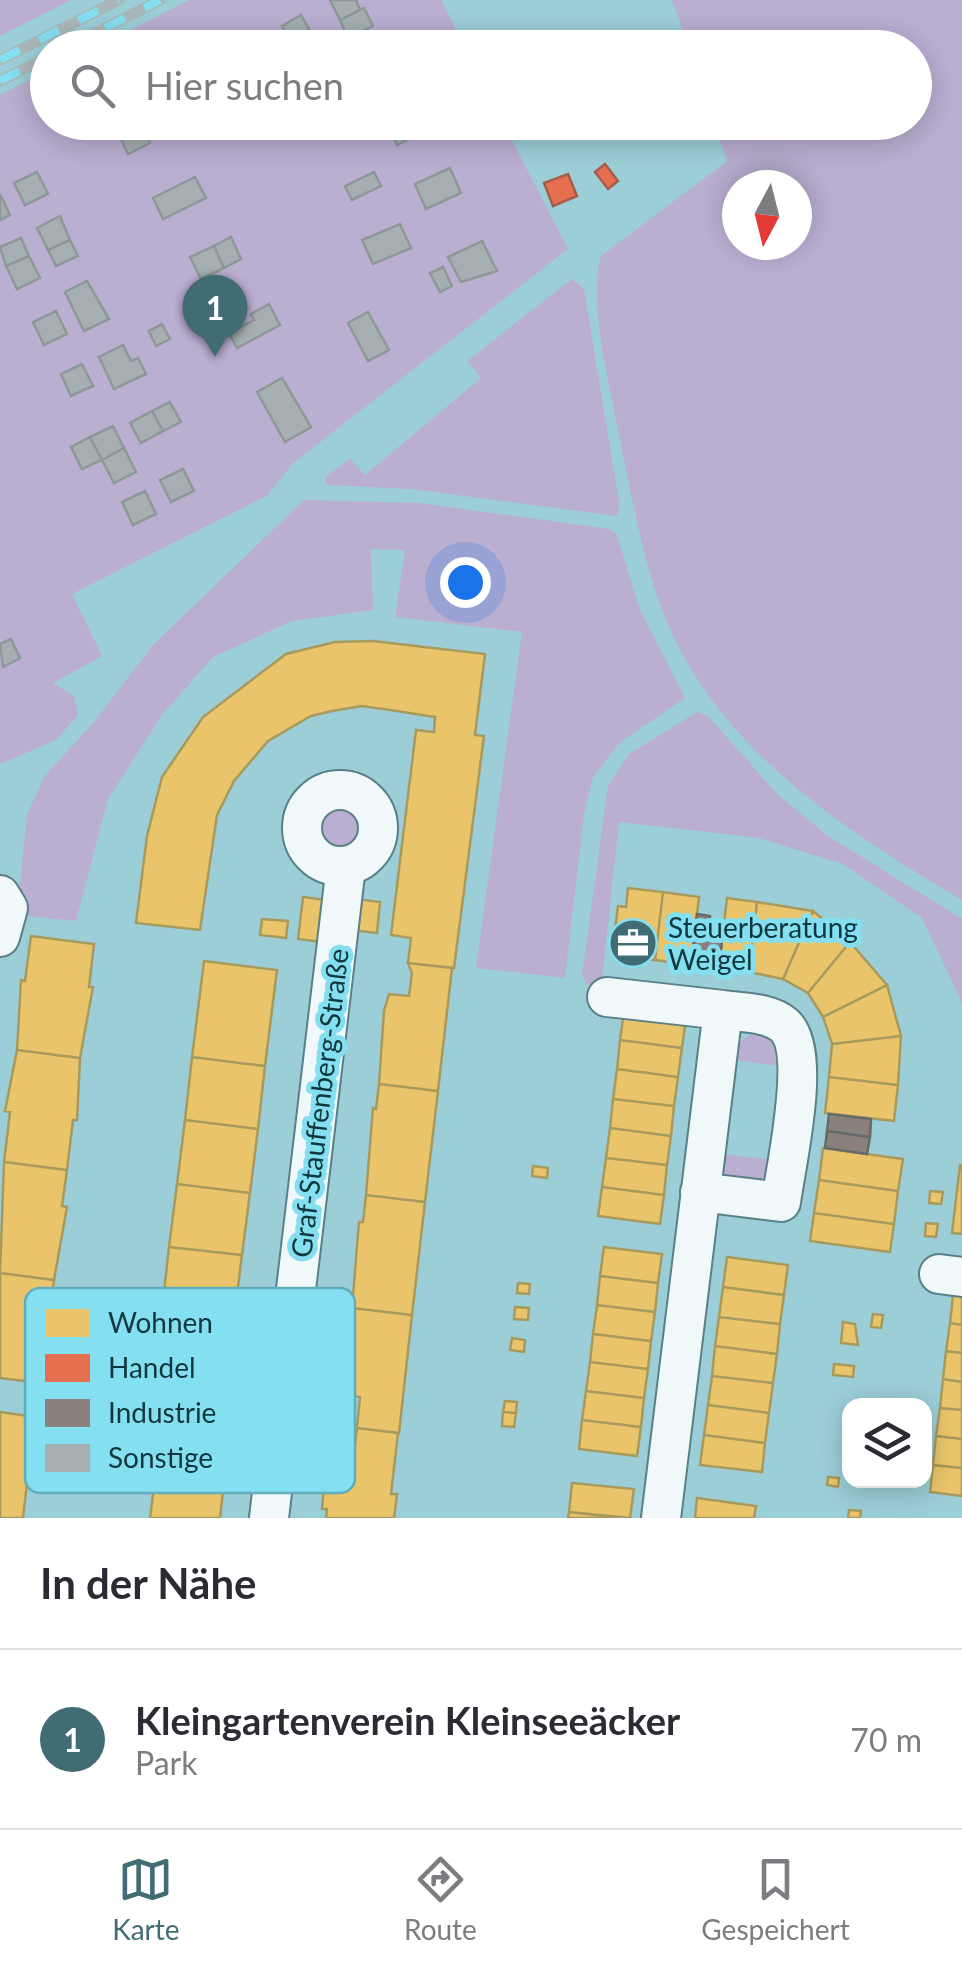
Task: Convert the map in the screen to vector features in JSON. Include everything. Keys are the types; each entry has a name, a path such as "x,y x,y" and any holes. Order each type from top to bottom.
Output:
{"street":[{"name":"Graf-Stauffenberg-Straße","path":"296,1288 346,866"},
{"path":"0,895 8,908 0,937"},
{"path":"608,998 768,1016 782,1024 798,1048 781,1202 700,1192"},
{"path":"661,1518 724,1010"},
{"name":"Graf-Stauffenberg-Straße","path":"269,1518 272,1493"}],"shaded area":[{"path":"0,0 71,0 0,36"},
{"path":"189,0 441,0 456,30 131,30"},
{"path":"672,0 962,0 962,900 873,845 789,781 716,706 687,663 656,593 632,500 598,319 601,256 727,161 720,140 932,140 932,30 683,30"},
{"path":"30,80 30,140 512,140 568,249 292,464 268,495 72,594 102,656 53,683 75,697 78,715 56,740 0,764 0,95"},
{"path":"572,279 584,289 620,508 616,516 411,489 326,485 326,476 350,459 365,475 481,378 467,361"},
{"path":"304,500 419,503 610,529 617,535 640,610 685,698 619,743 593,777 584,814 565,978 476,968 522,632 395,617 405,550 371,549 373,610 292,621 213,657 162,715 108,799 76,921 17,915 27,815 44,777 93,723 154,644"},
{"path":"697,712 708,716 777,794 828,836 962,919 962,1003 922,918 843,864 759,838 619,822 601,988 586,984 582,975 608,786 629,754"},
{"path":"339,810 352,816 358,829 352,842 339,848 326,842 320,829 326,816"},
{"path":"753,1032 774,1038 780,1066 733,1060 736,1045"},
{"path":"721,1154 774,1160 760,1183 727,1178 720,1167"}],"building: Wohnen":[{"path":"373,641 485,654 475,735 484,736 454,968 408,963 411,938 391,935 416,730 434,732 435,717 362,706 311,716 268,741 234,781 217,815 200,930 136,923 147,836 162,777 203,717 286,654 335,642"},
{"path":"628,888 663,892 655,960 619,956 621,939 614,938 618,906 626,907"},
{"path":"663,892 699,897 691,965 655,960"},
{"path":"303,897 327,900 322,942 298,939"},
{"path":"727,898 757,902 749,972 719,968"},
{"path":"356,899 380,902 377,933 352,930"},
{"path":"757,902 813,911 783,979 749,972"},
{"path":"813,911 850,942 808,993 783,979"},
{"path":"262,919 288,921 286,938 260,935"},
{"path":"31,936 94,944 89,987 93,987 80,1058 17,1050 21,980 25,981"},
{"path":"850,942 887,985 823,1017 808,993"},
{"path":"204,961 277,970 265,1066 192,1057"},
{"path":"408,963 452,968 438,1091 379,1084 384,1011 389,994 409,996 412,973"},
{"path":"887,985 901,1036 832,1044 823,1017"},
{"path":"624,1011 686,1018 682,1048 620,1040"},
{"path":"901,1036 898,1085 829,1077 832,1044"},
{"path":"620,1040 682,1048 678,1077 617,1069"},
{"path":"17,1050 80,1058 77,1120 73,1120 67,1170 4,1162 10,1112 5,1111"},
{"path":"192,1057 265,1066 258,1129 185,1120"},
{"path":"617,1069 678,1077 674,1106 613,1099"},
{"path":"829,1077 898,1085 894,1121 825,1113"},
{"path":"379,1084 438,1091 425,1202 366,1195 373,1108 376,1109"},
{"path":"613,1099 674,1106 671,1136 610,1128"},
{"path":"185,1120 258,1129 250,1193 177,1184"},
{"path":"610,1128 671,1136 667,1165 606,1158"},
{"path":"823,1148 903,1159 898,1191 819,1180"},
{"path":"606,1158 667,1165 664,1195 602,1187"},
{"path":"4,1162 67,1170 62,1206 67,1207 54,1280 0,1273"},
{"path":"962,1165 962,1234 952,1233"},
{"path":"533,1166 548,1168 547,1178 532,1176"},
{"path":"819,1180 898,1191 894,1224 814,1213"},
{"path":"177,1184 250,1193 242,1255 169,1247"},
{"path":"602,1187 664,1195 660,1224 598,1216"},
{"path":"930,1191 943,1192 941,1204 929,1203"},
{"path":"366,1195 425,1202 412,1315 355,1308 359,1222 363,1222"},
{"path":"814,1213 894,1224 890,1252 810,1241"},
{"path":"926,1223 938,1224 936,1237 925,1236"},
{"path":"169,1247 242,1255 238,1288 164,1288"},
{"path":"604,1247 662,1254 658,1283 600,1276"},
{"path":"727,1257 788,1265 784,1295 723,1287"},
{"path":"0,1273 54,1280 53,1288 25,1288 25,1381 0,1378"},
{"path":"600,1276 658,1283 655,1312 597,1305"},
{"path":"518,1283 530,1284 529,1294 517,1293"},
{"path":"723,1287 784,1295 780,1324 719,1317"},
{"path":"953,1295 962,1296 962,1325 950,1323"},
{"path":"597,1305 655,1312 651,1341 593,1334"},
{"path":"515,1307 529,1308 528,1320 514,1319"},
{"path":"355,1308 412,1315 399,1433 357,1428 360,1397 355,1396"},
{"path":"873,1314 883,1315 881,1328 871,1327"},
{"path":"719,1317 780,1324 777,1354 715,1346"},
{"path":"843,1322 855,1324 858,1345 841,1343"},
{"path":"950,1323 962,1325 962,1353 946,1351"},
{"path":"593,1334 651,1341 648,1369 590,1362"},
{"path":"512,1338 525,1340 524,1352 510,1350"},
{"path":"715,1346 777,1354 773,1383 712,1376"},
{"path":"946,1351 962,1353 962,1382 943,1379"},
{"path":"590,1362 648,1369 644,1398 586,1391"},
{"path":"834,1364 854,1366 853,1377 833,1375"},
{"path":"712,1376 773,1383 769,1413 708,1405"},
{"path":"943,1379 962,1382 962,1410 940,1408"},
{"path":"586,1391 644,1398 641,1427 582,1420"},
{"path":"505,1401 517,1402 516,1413 503,1412"},
{"path":"708,1405 769,1413 765,1443 704,1435"},
{"path":"940,1408 962,1410 962,1439 936,1436"},
{"path":"0,1412 25,1415 26,1493 23,1518 0,1518"},
{"path":"503,1412 516,1413 514,1427 502,1426"},
{"path":"582,1420 641,1427 637,1456 579,1449"},
{"path":"357,1428 398,1433 391,1494 397,1494 394,1518 326,1518 327,1509 322,1509 323,1493 355,1493"},
{"path":"704,1435 765,1443 762,1472 700,1465"},
{"path":"936,1436 962,1439 962,1468 933,1465"},
{"path":"933,1465 962,1468 962,1496 930,1492"},
{"path":"828,1477 839,1478 838,1487 827,1485"},
{"path":"572,1483 634,1489 630,1518 569,1512"},
{"path":"153,1493 223,1493 220,1518 150,1518"},
{"path":"697,1498 756,1506 754,1518 695,1518"},
{"path":"849,1510 861,1511 860,1518 848,1518"},
{"path":"569,1512 621,1518 568,1518"}],"building: Handel":[{"path":"605,164 618,181 608,189 595,172"},
{"path":"568,174 577,196 553,206 544,183"}],"building: Industrie":[{"path":"697,914 710,916 709,926 723,929 720,959 692,956"},
{"path":"829,1114 871,1119 870,1137 827,1131"},
{"path":"827,1131 870,1137 867,1154 825,1148"}],"building: Sonstige":[{"path":"330,0 356,0 360,10 340,20"},
{"path":"364,8 373,26 344,30 340,20"},
{"path":"301,15 310,30 284,30 282,26"},
{"path":"121,140 148,140 150,143 128,154"},
{"path":"450,168 461,193 426,209 415,184"},
{"path":"37,172 48,194 25,205 14,183"},
{"path":"374,172 381,186 352,200 345,186"},
{"path":"195,177 206,198 163,219 153,198"},
{"path":"0,194 10,215 0,220"},
{"path":"60,216 70,240 48,250 37,228"},
{"path":"400,224 411,248 373,264 362,240"},
{"path":"231,237 241,259 224,268 214,246"},
{"path":"21,238 29,256 6,266 0,247"},
{"path":"70,240 78,256 56,266 48,250"},
{"path":"482,241 497,271 461,282 448,257"},
{"path":"214,246 224,268 201,279 190,257"},
{"path":"29,256 40,278 17,289 6,266"},
{"path":"443,267 452,286 440,292 430,273"},
{"path":"87,281 109,319 84,331 65,292"},
{"path":"269,304 280,325 237,348 229,333 254,320 251,314"},
{"path":"56,311 67,334 44,345 33,322"},
{"path":"368,312 389,350 368,361 348,323"},
{"path":"162,324 170,339 156,346 149,331"},
{"path":"123,345 131,361 138,358 146,374 114,389 99,357"},
{"path":"82,364 93,386 71,396 61,374"},
{"path":"282,378 311,427 285,442 257,392"},
{"path":"170,402 181,422 163,431 152,411"},
{"path":"152,411 163,431 141,443 130,423"},
{"path":"113,426 124,448 102,460 90,437"},
{"path":"90,437 102,460 82,469 71,447"},
{"path":"124,448 136,472 114,483 102,460"},
{"path":"183,469 194,491 171,502 160,480"},
{"path":"145,491 156,514 133,525 122,502"},
{"path":"11,639 20,658 3,667 0,644"}],"railway":[{"path":"60,30 119,0"},
{"path":"101,30 160,0"},
{"path":"0,60 30,45"},
{"path":"0,81 30,66"}],"place":[{"name":"Kleingartenverein Kleinseeäcker","path":"215,357"},
{"name":"Steuerberatung Weigel","path":"633,943"}]}
